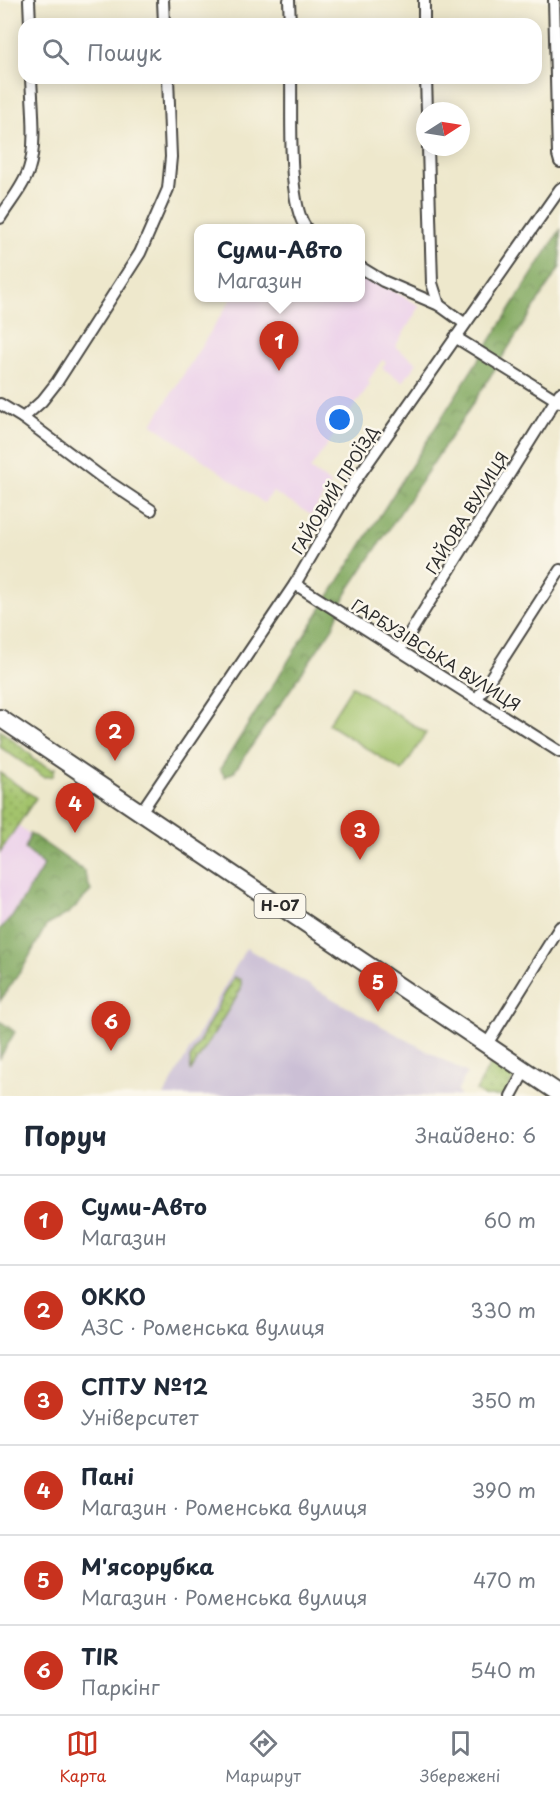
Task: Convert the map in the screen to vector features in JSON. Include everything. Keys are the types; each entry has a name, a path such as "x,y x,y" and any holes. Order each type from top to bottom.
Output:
{"main road":[{"name":"Н-07","path":"0,718 560,1094"}],"street":[{"path":"29,0 30,18"},
{"path":"163,0 164,18"},
{"path":"289,0 290,18"},
{"path":"423,0 424,18"},
{"path":"554,0 560,162"},
{"path":"0,218 29,171 32,158 32,84"},
{"path":"23,418 42,401 57,382 140,253 157,217 168,189 171,156 168,84"},
{"path":"291,84 294,198 303,224"},
{"path":"426,84 427,102"},
{"path":"428,156 432,283 439,305"},
{"name":"ГАЙОВИЙ ПРОЇЗД","path":"141,812 295,584 355,481 560,189"},
{"path":"365,270 383,281 439,305 464,323"},
{"path":"455,337 559,398"},
{"name":"ГАЙОВА ВУЛИЦЯ","path":"400,650 559,398"},
{"path":"0,404 151,510"},
{"path":"477,699 560,570"},
{"name":"ГАРБУЗІВСЬКА ВУЛИЦЯ","path":"295,584 477,699 558,747"},
{"path":"487,1044 560,927"},
{"path":"511,1096 525,1070"}],"shaded area":[{"path":"365,275 420,306 395,347 417,363 403,382 382,368 386,362 382,360 368,381 370,384 310,469 331,484 311,515 273,492 264,503 152,424 229,302 365,302"},
{"path":"0,773 36,798 18,826 84,871 91,891 69,913 46,926 24,966 0,1001"},
{"path":"246,948 467,1073 457,1092 461,1096 164,1096"}],"green space":[{"path":"560,230 560,267 470,408 347,592 333,627 234,772 225,777 220,769"},
{"path":"352,686 426,733 402,771 328,724"},
{"path":"0,730 31,755 32,759 52,769 55,768 53,776 44,777 0,747"},
{"path":"0,773 36,798 0,852"},
{"path":"30,833 84,871 91,891 69,913 46,926 24,966 0,1001 0,929 12,917 44,865 25,849"},
{"path":"234,977 241,980 241,989 191,1071 190,1059"},
{"path":"0,1021 15,1032 0,1058"},
{"path":"492,1061 515,1076 504,1096 484,1096 476,1091"}],"place":[{"name":"Суми-Авто","path":"279,371"},
{"name":"ОККО","path":"115,761"},
{"name":"Пані","path":"75,833"},
{"name":"СПТУ №12","path":"360,860"},
{"name":"М'ясорубка","path":"378,1012"},
{"name":"TIR","path":"111,1051"}]}
